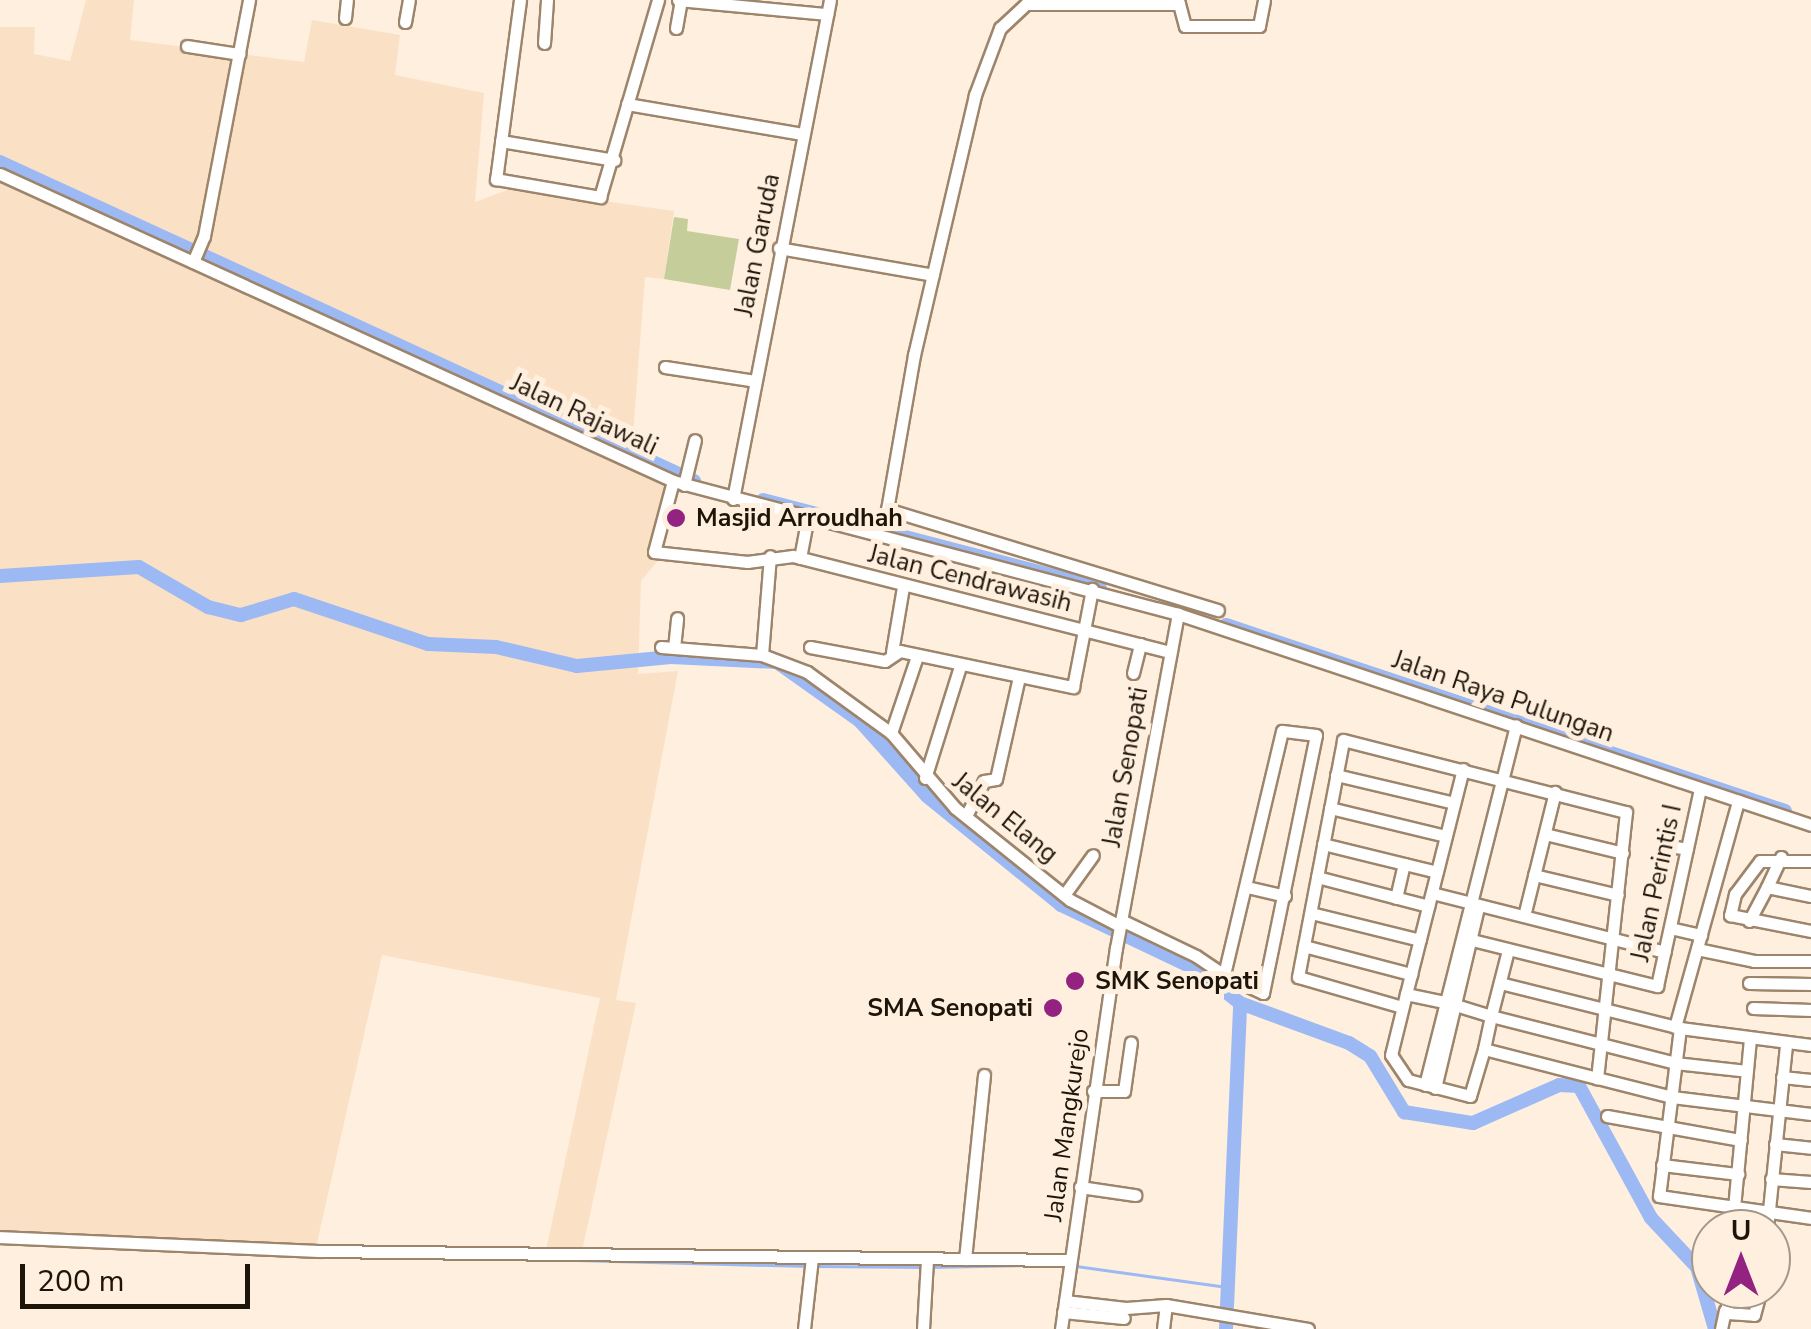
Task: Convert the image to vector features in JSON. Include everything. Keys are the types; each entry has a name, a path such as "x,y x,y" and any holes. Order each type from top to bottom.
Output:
{"street":[{"path":"196,254 249,0"},
{"path":"345,18 348,0"},
{"path":"405,22 410,0"},
{"path":"520,0 500,182 600,197 658,0"},
{"path":"544,43 547,0"},
{"path":"676,28 680,0 754,3 827,14"},
{"name":"Jalan Garuda","path":"735,492 779,248 830,0"},
{"path":"1218,610 888,513 902,406 988,51 1020,3 1178,2 1185,26 1259,26 1264,0"},
{"path":"187,46 239,54"},
{"path":"627,104 802,134"},
{"path":"502,141 614,160"},
{"name":"Jalan Rajawali","path":"0,174 196,254 683,479 1178,614"},
{"path":"779,248 933,275"},
{"path":"665,367 755,381"},
{"path":"683,479 695,440"},
{"name":"Jalan Cendrawasih","path":"683,479 654,552 747,562 770,556 800,558 1170,652"},
{"path":"800,558 808,516"},
{"path":"762,655 770,556"},
{"path":"810,648 884,661 892,652 902,587"},
{"path":"892,652 1074,686 1092,589"},
{"name":"Jalan Senopati","path":"1120,925 1178,614"},
{"name":"Jalan Raya Pulungan","path":"1178,614 1811,825"},
{"name":"Jalan Elang","path":"676,618 668,648 762,655 807,672 891,732 925,778 1064,895 1224,975 1265,991 1285,896"},
{"path":"1132,673 1140,644"},
{"path":"891,732 917,656"},
{"path":"925,778 960,666"},
{"path":"966,816 984,781 996,779 1019,677"},
{"path":"1453,1004 1520,727"},
{"path":"1224,975 1282,731 1316,736 1285,896 1247,887"},
{"path":"1598,1078 1602,1043 1606,1009 1609,975 1614,940 1626,812 1506,778 1345,740 1299,979 1404,1000 1453,1004 1491,1016 1602,1043 1675,1062 1747,1071"},
{"path":"1462,769 1392,1056 1408,1080 1470,1096 1508,950"},
{"path":"1336,775 1454,803"},
{"name":"Jalan Perintis I","path":"1609,975 1658,986 1700,789"},
{"path":"1524,916 1555,792"},
{"path":"1728,1209 1660,1197 1678,1027 1738,801"},
{"path":"1330,808 1446,836"},
{"path":"1544,834 1623,854"},
{"path":"1323,844 1437,872"},
{"path":"1661,864 1670,846 1688,849"},
{"path":"1064,895 1092,855"},
{"path":"1748,921 1781,858"},
{"path":"1811,861 1760,861 1735,894 1731,918 1811,931"},
{"path":"1396,898 1404,864"},
{"path":"1534,876 1618,895"},
{"path":"1317,877 1428,906"},
{"path":"1767,887 1811,896"},
{"path":"1432,892 1665,952"},
{"path":"1430,1086 1472,940 1475,904"},
{"path":"1310,913 1420,940"},
{"name":"Jalan Mangkurejo","path":"1061,1329 1120,925"},
{"path":"1670,928 1700,936"},
{"path":"1472,940 1609,975"},
{"path":"1304,946 1411,974"},
{"path":"1697,949 1754,962 1811,961"},
{"path":"1500,983 1678,1027 1811,1045"},
{"path":"1749,983 1811,984"},
{"path":"1753,1008 1811,1010"},
{"path":"1734,1209 1750,1038"},
{"path":"1093,1091 1124,1091 1130,1042"},
{"path":"1768,1209 1786,1044"},
{"path":"1484,1049 1672,1097 1811,1114"},
{"path":"965,1259 984,1075"},
{"path":"1782,1077 1811,1080"},
{"path":"1607,1116 1666,1131 1741,1140"},
{"path":"1775,1144 1811,1148"},
{"path":"1662,1165 1738,1174"},
{"path":"1771,1179 1811,1182"},
{"path":"1080,1187 1135,1196"},
{"path":"0,1237 319,1251 811,1262 926,1263 965,1259 1069,1266"},
{"path":"804,1329 811,1262"},
{"path":"923,1329 926,1263"},
{"path":"1064,1307 1124,1319 1166,1304 1308,1329"},
{"path":"1163,1329 1166,1304"},
{"path":"1720,1329 1725,1310 1758,1314 1759,1309"}],"shaded area":[{"path":"86,0 134,0 130,40 304,62 312,20 400,35 395,75 484,93 475,202 513,188 674,211 664,279 645,277 631,461 668,479 648,554 660,558 641,581 638,674 678,671 616,1000 636,1003 582,1251 546,1250 600,998 382,955 314,1256 0,1241 0,27 35,27 34,54 70,61"}],"green space":[{"path":"674,217 688,219 687,231 739,239 730,290 664,279"}],"waterway":[{"path":"0,162 694,481"},
{"path":"763,500 1100,588"},
{"path":"0,576 139,567 208,607 241,615 294,599 428,644 496,647 577,666 671,657 777,662 860,721 927,796 1061,905 1198,970 1240,1003 1349,1043 1370,1056 1404,1112 1473,1123 1559,1085 1579,1086 1651,1218 1697,1267 1715,1329"},
{"path":"1226,625 1785,811"},
{"path":"1226,1329 1240,1003"},
{"path":"576,1260 808,1266"},
{"path":"931,1267 1038,1265"},
{"path":"816,1266 923,1267"},
{"path":"1076,1266 1227,1287"}],"place":[{"name":"Masjid Arroudhah","path":"676,518"},
{"name":"SMK Senopati","path":"1075,981"},
{"name":"SMA Senopati","path":"1053,1008"}]}
